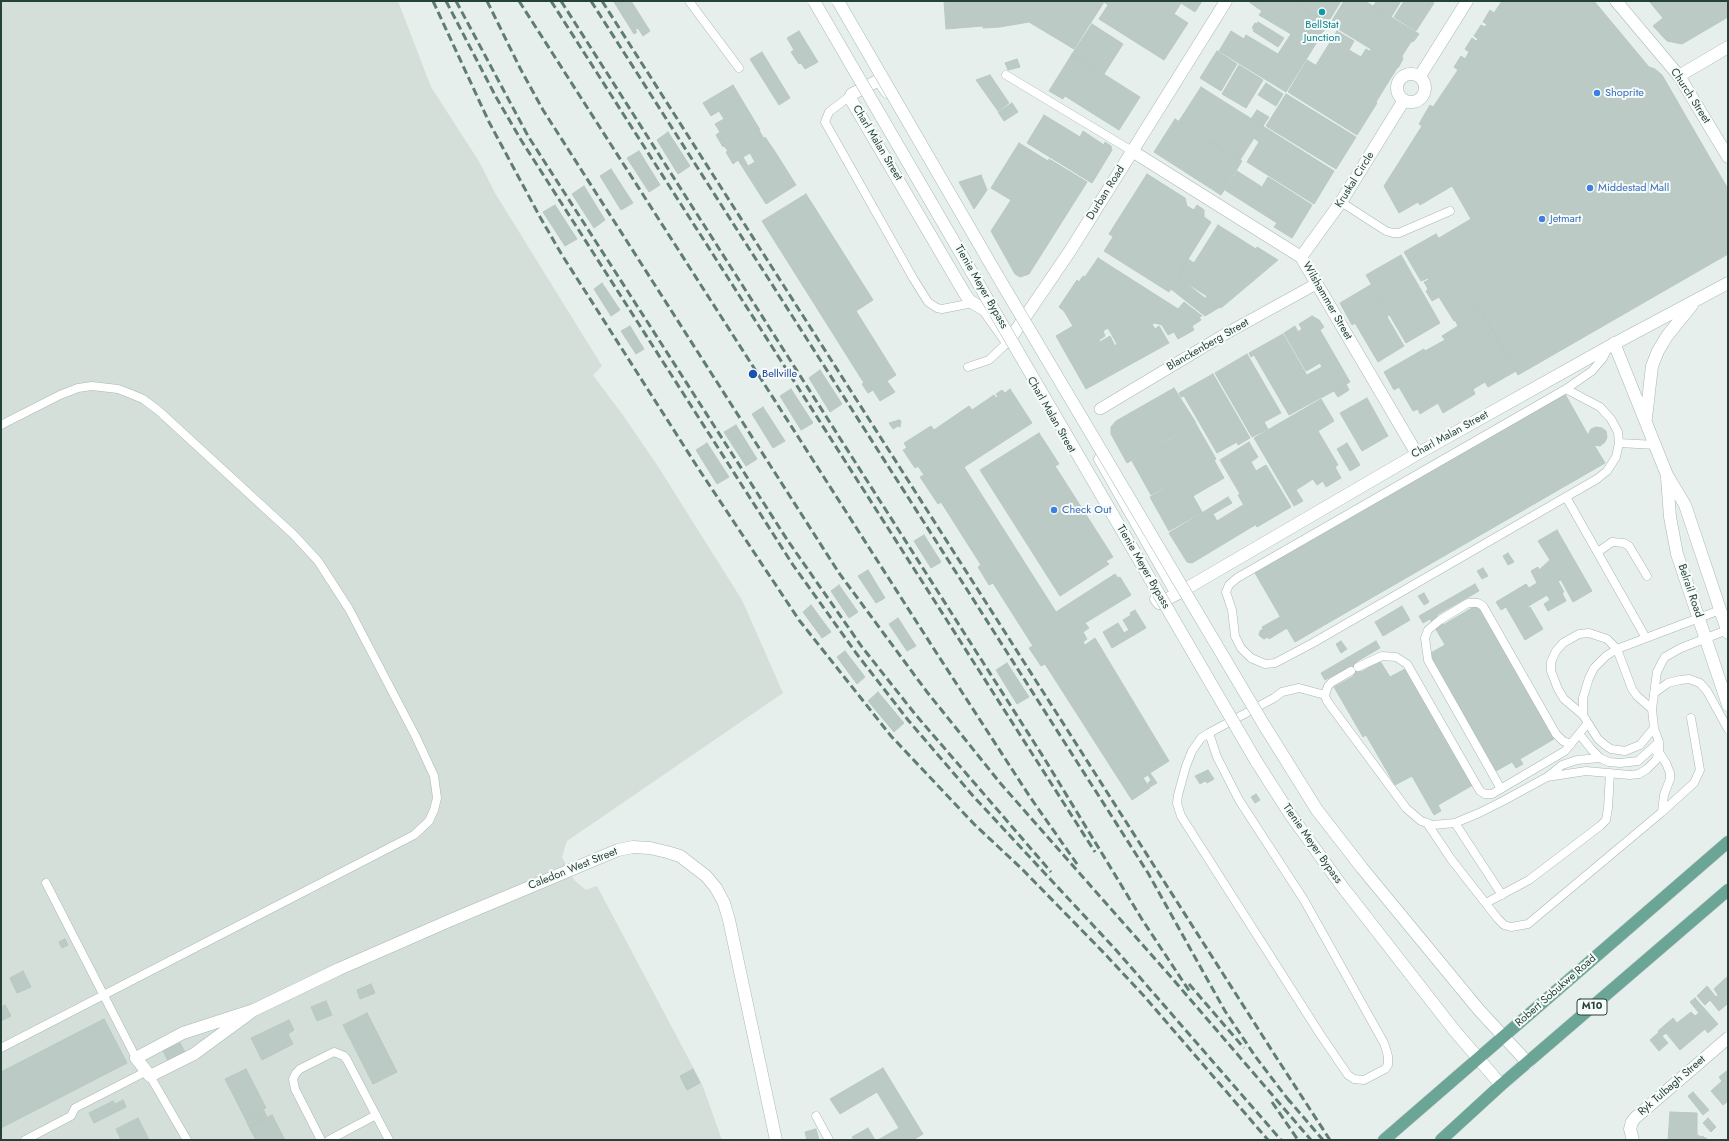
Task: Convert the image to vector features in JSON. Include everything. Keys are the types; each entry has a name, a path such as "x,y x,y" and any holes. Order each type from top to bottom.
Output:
{"main road":[{"name":"Robert Sobukwe Road","path":"1384,1140 1728,842"},
{"name":"M10","path":"1441,1140 1501,1085 1728,890"}],"street":[{"name":"Tienie Meyer Bypass","path":"814,1 1256,761 1290,814 1341,885 1454,1030 1501,1085"},
{"name":"Tienie Meyer Bypass","path":"838,1 1065,391 1255,712 1317,810 1362,868 1479,1010 1528,1063"},
{"name":"Durban Road","path":"1008,342 1070,251 1226,1"},
{"path":"1420,76 1468,1"},
{"name":"Church Street","path":"1616,1 1679,76 1728,157"},
{"path":"1679,76 1728,47"},
{"path":"1412,73 1420,76 1425,83 1426,92 1424,96 1413,102 1404,100 1398,94 1398,82 1407,74 1412,73"},
{"name":"Charl Malan Street","path":"1176,594 1022,322 882,83 878,81 850,96 965,294 973,303 984,310 1008,342 1159,603 1176,594 1416,454 1612,344 1728,283"},
{"name":"Kruskal Circle","path":"1301,256 1341,202 1404,100"},
{"name":"Wilshammer Street","path":"1132,151 1301,256 1416,454"},
{"name":"Blanckenberg Street","path":"1100,409 1227,333 1316,284"},
{"path":"1646,419 1652,366 1658,351 1667,336 1695,301"},
{"name":"Belrail Road","path":"1612,344 1646,419 1667,475 1686,505 1728,632"},
{"name":"Belrail Road","path":"1667,475 1670,517 1677,554 1728,704"},
{"name":"Caledon West Street","path":"254,1010 339,969 572,868 618,850 633,847 650,848 680,856 706,876 716,888 724,904 729,920 776,1140"},
{"path":"254,1010 194,1054 148,1073 136,1058 183,1033 254,1010"},
{"name":"Ryk Tulbagh Street","path":"1632,1140 1630,1126 1635,1118 1728,1038"}],"lane":[{"path":"689,1 739,68"},
{"path":"1006,75 1132,151"},
{"path":"850,96 829,112 825,122 928,302 936,308 942,309 973,303"},
{"path":"1341,202 1386,231 1393,233 1450,212"},
{"name":"Durban Road","path":"968,366 989,360 1008,342"},
{"path":"1566,389 1600,408 1615,424 1618,432 1619,443 1616,456 1607,471 1597,479 1275,663 1265,664 1251,658 1238,642 1235,636 1232,610 1226,592 1229,585 1237,578 1566,389 1592,371 1612,344"},
{"path":"1,425 60,395 78,388 92,386 118,389 143,399 159,411 294,535 318,561 349,609 416,738 434,776 437,789 437,798 429,821 414,835 1,1048"},
{"path":"1619,443 1656,445"},
{"path":"1566,497 1646,638"},
{"path":"1598,552 1612,542 1624,543 1629,546 1648,576"},
{"path":"1501,789 1428,660 1425,638 1428,630 1440,620 1468,604 1478,603 1483,606 1556,734 1563,741 1571,744"},
{"path":"1654,728 1640,745 1625,751 1618,751 1605,745 1587,724 1583,715 1583,698 1589,678 1599,662 1617,649 1720,610"},
{"path":"1546,777 1586,771 1630,775 1639,774 1653,764 1659,742 1654,728 1652,709 1657,672 1665,657 1681,648 1706,638 1728,632"},
{"path":"1583,715 1564,699 1552,679 1550,671 1556,651 1563,643 1579,634 1588,633 1606,639 1617,649 1636,696 1652,709"},
{"path":"1324,695 1328,686 1332,682 1355,669 1382,656 1396,657 1407,664 1480,791 1486,794 1492,794 1558,755 1580,735 1587,724"},
{"path":"1654,693 1668,684 1680,680 1690,679 1700,683 1707,691 1728,729"},
{"path":"1209,733 1217,757 1239,800 1304,900 1384,1042 1388,1056 1388,1065 1385,1069 1364,1080 1354,1079 1348,1075 1320,1034 1181,816 1177,803 1178,795 1186,766 1201,738 1209,733 1282,692 1299,688 1324,695 1406,808 1421,821 1433,825 1455,823 1503,801 1546,777 1562,765 1577,760 1600,758"},
{"path":"1427,823 1451,859 1498,919 1508,926 1515,927 1528,924 1662,812 1694,783 1700,770 1691,718"},
{"path":"1580,735 1600,758 1609,762 1628,763 1638,761 1656,751"},
{"path":"1656,751 1670,773 1670,779 1664,795 1662,812"},
{"path":"1486,903 1529,880 1606,820 1610,773"},
{"path":"1455,823 1502,895"},
{"path":"46,883 136,1058"},
{"path":"321,1140 295,1089 293,1079 300,1069 330,1054 339,1054 347,1060 389,1140"},
{"path":"25,1140 71,1116 75,1108 148,1073 187,1140"},
{"path":"330,1140 376,1115"},
{"path":"816,1116 828,1140"}],"shaded area":[{"path":"1,1 398,1 431,87 480,163 495,193 602,366 593,375 625,418 659,468 742,600 783,693 567,841 562,857 574,880 586,890 597,886 702,1084 722,1140 1,1140"}],"building":[{"path":"631,1 650,31 643,36 638,28 635,30 637,32 634,34 614,2"},
{"path":"944,1 1202,1 1195,12 1181,3 1174,14 1188,23 1164,60 1099,19 1108,5 1104,2 1074,49 1029,22 1000,27 983,28 983,26 946,29"},
{"path":"1249,1 1290,1 1328,24 1286,92 1219,51 1231,31 1244,39 1246,35 1278,54 1291,34 1259,15 1262,11"},
{"name":"BellStat Junction","path":"1291,1 1341,1 1327,24"},
{"path":"1344,1 1365,1 1419,34 1414,41 1411,42 1402,56 1403,59 1398,68 1370,51 1371,49 1330,24"},
{"path":"1377,1 1401,1 1391,17 1373,6"},
{"path":"1404,1 1431,1 1434,3 1416,31 1394,17"},
{"name":"Middestad Mall","path":"1502,1 1594,1 1649,67 1655,69 1662,75 1728,189 1728,254 1518,375 1439,238 1471,219 1452,186 1420,205 1418,202 1399,213 1384,186 1422,126 1419,124 1430,105 1433,107 1458,70 1454,67 1461,56 1465,59 1469,52 1465,49 1472,38 1476,41 1478,39 1474,36 1481,25 1485,27 1487,24 1483,22 1490,10 1494,13"},
{"path":"1649,1 1728,1 1728,17 1682,44 1667,41 1653,26 1663,18"},
{"path":"1258,22 1284,38 1278,47 1253,31 1254,29 1252,28 1255,23 1257,24"},
{"path":"1092,24 1123,44 1104,74 1072,54"},
{"path":"799,31 818,62 805,69 801,63 799,64 791,52 794,50 787,38"},
{"path":"1337,31 1354,41 1349,50 1361,57 1366,49 1397,68 1376,102 1316,65"},
{"path":"1217,51 1237,64 1221,91 1200,78"},
{"path":"762,52 790,98 779,105 750,59"},
{"path":"1072,54 1140,97 1119,130 1065,96 1063,99 1049,91"},
{"path":"1017,59 1020,67 1008,70 1005,63"},
{"path":"1307,60 1377,103 1357,135 1288,92"},
{"path":"1239,65 1263,80 1246,108 1222,94"},
{"path":"990,75 1009,103 998,111 976,80"},
{"path":"1266,83 1283,94 1276,106 1258,95"},
{"path":"733,85 764,139 765,137 796,185 766,204 738,160 733,164 726,152 728,151 724,146 723,147 716,135 720,132 715,124 724,119 719,111 711,116 703,103","holes":["750,153 755,162 748,166 743,157"]},
{"path":"1201,87 1334,171 1314,204 1247,162 1259,142 1254,138 1240,160 1179,121"},
{"path":"1286,94 1356,137 1336,169 1266,126"},
{"path":"1012,103 1018,112 1004,121 998,112"},
{"path":"1257,110 1269,117 1263,126 1251,119"},
{"path":"1044,115 1080,137 1083,131 1104,145 1105,142 1111,146 1112,150 1092,183 1027,143"},
{"path":"1175,119 1242,161 1221,195 1154,152"},
{"path":"668,132 690,166 678,174 657,140"},
{"path":"1019,143 1087,182 1029,274 1020,277 1015,274 991,231 1011,200 991,188"},
{"path":"639,151 660,185 649,192 627,158"},
{"path":"611,169 633,203 621,210 600,176"},
{"path":"1237,171 1262,187 1268,177 1312,205 1292,238 1274,227 1277,223 1225,190"},
{"path":"1147,174 1185,198 1187,206 1194,210 1197,205 1204,210 1204,217 1211,222 1177,277 1109,234"},
{"path":"981,175 987,190 974,209 959,182"},
{"path":"584,186 605,220 594,228 572,194"},
{"path":"806,194 873,300 856,311 896,375 887,381 895,392 880,401 873,390 868,393 862,384 864,383 762,221"},
{"path":"555,205 577,239 565,246 543,212"},
{"path":"1218,225 1256,249 1257,247 1278,260 1221,308 1206,298 1207,296 1177,277 1188,259 1194,263"},
{"path":"1436,234 1478,306 1454,321 1439,297 1432,301 1426,291 1428,289 1424,282 1429,280 1428,278 1421,281 1404,252"},
{"path":"1113,237 1178,278 1169,292 1104,251"},
{"path":"1401,255 1440,323 1406,343 1366,275"},
{"path":"1098,258 1178,309 1184,302 1202,316 1199,317 1201,320 1192,326 1194,330 1178,339 1174,332 1168,335 1162,325 1155,323 1152,324 1155,329 1159,326 1169,343 1086,389 1056,336 1073,326 1064,311 1059,307 1077,280 1079,282 1083,276 1085,277","holes":["1108,328 1117,344 1115,346 1110,336 1100,342 1099,340 1105,336 1103,331"]},
{"path":"1179,278 1205,298 1220,307 1205,316 1171,289"},
{"path":"602,283 620,310 611,316 594,289"},
{"path":"1372,284 1389,315 1387,317 1404,346 1378,362 1355,323 1352,325 1340,303"},
{"path":"1478,306 1516,371 1488,387 1485,382 1473,389 1475,394 1443,413 1438,403 1420,414 1418,409 1413,411 1399,387 1394,390 1384,372 1424,349 1425,351 1445,340 1442,336 1458,326 1455,320"},
{"path":"1312,316 1319,320 1324,327 1320,330 1350,382 1321,398 1307,375 1322,367 1320,363 1306,371 1284,333 1295,326 1298,332 1302,329 1299,324"},
{"path":"630,326 644,349 636,354 621,331"},
{"path":"1283,334 1320,398 1289,415 1254,355 1251,357 1249,353"},
{"path":"1247,354 1281,413 1264,422 1268,429 1252,437 1215,373"},
{"path":"820,370 842,404 830,412 809,378"},
{"path":"1213,374 1250,438 1238,445 1237,442 1217,453 1184,396 1181,397 1179,393"},
{"path":"1346,384 1349,390 1338,397 1334,391"},
{"path":"1174,388 1196,423 1127,463 1111,434 1111,427 1116,421"},
{"path":"791,389 813,423 801,430 780,396"},
{"path":"1010,389 1032,423 964,467 1056,612 1115,574 1118,578 1120,577 1131,595 1085,623 1089,628 1083,632 1087,639 1083,642 1085,645 1095,638 1169,761 1150,773 1157,783 1150,787 1148,783 1151,780 1148,775 1143,778 1150,788 1132,800 1045,664 1041,666 1029,648 1033,646 993,583 989,585 978,567 981,565 941,502 938,504 920,477 924,475 918,466 915,468 903,450 907,448 904,443 931,426 934,430 969,406 972,410 994,395 996,398 998,397 996,394 1002,390 1005,393"},
{"path":"1565,394 1588,435 1591,429 1596,427 1602,428 1606,431 1607,437 1605,442 1600,446 1594,445 1605,463 1295,642 1255,573"},
{"path":"1367,398 1388,436 1362,451 1340,413"},
{"path":"1321,399 1334,421 1318,431 1338,465 1335,467 1341,478 1326,487 1323,481 1317,485 1313,479 1296,490 1303,501 1294,506 1254,438"},
{"path":"763,407 785,441 773,448 752,414"},
{"path":"899,420 901,421 900,427 898,426 893,429 889,423"},
{"path":"1196,424 1216,459 1151,495 1132,461"},
{"path":"736,425 757,459 746,466 724,432"},
{"path":"1039,433 1059,464 1055,466 1113,557 1106,561 1109,564 1060,596 980,470"},
{"path":"1249,442 1258,457 1251,462 1256,471 1266,465 1291,507 1257,527 1220,460"},
{"path":"707,443 729,477 717,484 696,450"},
{"path":"1347,443 1360,465 1350,471 1337,449"},
{"path":"1214,460 1224,478 1193,496 1202,512 1169,531 1150,497"},
{"path":"1228,497 1232,503 1213,514 1217,521 1243,505 1255,525 1192,563 1187,562 1169,533"},
{"path":"1557,530 1592,591 1573,602 1561,580 1558,581 1564,592 1562,593 1566,601 1548,611 1544,604 1550,600 1547,595 1527,607 1530,607 1543,629 1525,640 1506,607 1501,610 1496,602 1526,584 1529,588 1537,583 1531,571 1538,567 1539,570 1550,560 1538,541"},
{"path":"924,535 941,562 931,568 914,541"},
{"path":"1508,553 1514,562 1508,565 1503,556"},
{"path":"1483,568 1488,576 1482,579 1477,571"},
{"path":"868,570 885,598 876,603 858,576"},
{"path":"1475,584 1479,591 1437,615 1443,625 1477,605 1554,739 1520,759 1523,764 1516,768 1512,762 1496,771 1429,654 1445,645 1430,619 1423,623 1419,616"},
{"path":"839,585 858,612 849,618 831,591"},
{"path":"1424,593 1429,602 1424,605 1418,596"},
{"path":"811,605 831,632 822,638 803,612"},
{"path":"1402,606 1410,620 1383,636 1375,622"},
{"path":"1135,610 1146,628 1112,648 1103,632 1118,623 1124,633 1129,630 1123,620 1131,615 1130,613"},
{"path":"1280,617 1287,628 1269,639 1268,637 1264,639 1259,635 1260,631 1263,629 1262,627"},
{"path":"898,618 916,646 907,651 889,624"},
{"path":"1341,641 1347,649 1341,653 1336,644"},
{"path":"1376,641 1380,648 1356,662 1361,672 1380,661 1390,677 1405,669 1473,785 1438,805 1441,811 1434,815 1412,776 1395,785 1366,735 1363,737 1334,687 1354,676 1349,667 1325,680 1321,673"},
{"path":"845,651 865,677 857,684 837,657"},
{"path":"1007,663 1029,697 1017,704 996,670"},
{"path":"878,692 904,723 894,732 868,701"},
{"path":"1208,770 1214,779 1207,783 1205,781 1200,784 1195,776"},
{"path":"1256,794 1260,800 1255,803 1251,797"},
{"path":"65,939 68,945 62,948 59,942"},
{"path":"23,971 31,987 17,993 10,978"},
{"path":"1728,976 1728,1005 1727,1004 1719,1011 1710,1000 1705,1005 1697,996 1707,986 1716,997 1718,995 1714,989"},
{"path":"371,984 375,993 360,999 357,990"},
{"path":"1695,998 1718,1024 1708,1033 1705,1029 1680,1050 1666,1033 1662,1036 1668,1043 1659,1051 1650,1040 1673,1018 1677,1023 1691,1012 1695,1016 1699,1013 1690,1002"},
{"path":"326,1001 332,1015 317,1021 311,1007"},
{"path":"5,1005 11,1016 1,1021 1,1007"},
{"path":"367,1013 397,1072 373,1084 343,1025"},
{"path":"104,1019 127,1063 1,1128 1,1072"},
{"path":"289,1020 294,1030 288,1034 293,1044 262,1060 251,1038"},
{"path":"180,1043 185,1052 168,1061 163,1051"},
{"path":"883,1068 923,1134 913,1140 878,1140 899,1128 877,1092 840,1114 830,1099"},
{"path":"246,1069 266,1108 263,1109 264,1111 246,1120 225,1079"},
{"path":"693,1069 700,1083 687,1090 680,1076"},
{"path":"1728,1070 1728,1101 1723,1105 1711,1091 1722,1081 1719,1077"},
{"path":"1693,1092 1709,1110 1703,1115 1688,1096"},
{"path":"123,1100 126,1107 94,1123 89,1113 113,1101 115,1104"},
{"path":"264,1111 267,1117 249,1127 246,1120"},
{"path":"1670,1112 1697,1113 1697,1137 1698,1135 1701,1137 1702,1136 1709,1140 1668,1140"},
{"path":"272,1115 285,1140 256,1140 249,1127"},
{"path":"138,1118 149,1140 121,1140 116,1129"},
{"path":"1708,1118 1716,1127 1711,1132 1703,1123"},
{"path":"868,1128 875,1140 854,1140 852,1137"},
{"path":"816,1129 819,1140 807,1140 805,1132"}],"railway":[{"path":"433,1 489,122 562,255 698,468 799,620 891,736 974,824 1023,870 1104,953 1144,996 1268,1140"},
{"path":"446,1 496,97 521,140 793,565 856,653 908,720 974,797 1116,950 1281,1140"},
{"path":"456,1 528,136 788,541 862,647 915,714 1051,872"},
{"path":"487,1 520,68 543,110 839,573 927,692 1001,784 1171,977 1311,1140"},
{"path":"519,1 932,646 1030,797 1077,864"},
{"path":"551,1 1095,852"},
{"path":"561,1 1044,758 1143,921 1190,992"},
{"path":"591,1 1148,873 1225,1011 1255,1056 1290,1102"},
{"path":"602,1 1330,1140"},
{"path":"1189,984 1244,1048"},
{"path":"1287,1098 1323,1140"},
{"path":"1272,1102 1298,1140"}],"place":[{"name":"BellStat Junction","path":"1322,12"},
{"name":"Shoprite","path":"1597,93"},
{"name":"Middestad Mall","path":"1590,188"},
{"name":"Jetmart","path":"1542,219"},
{"name":"Bellville","path":"753,374"},
{"name":"Check Out","path":"1054,510"}]}
